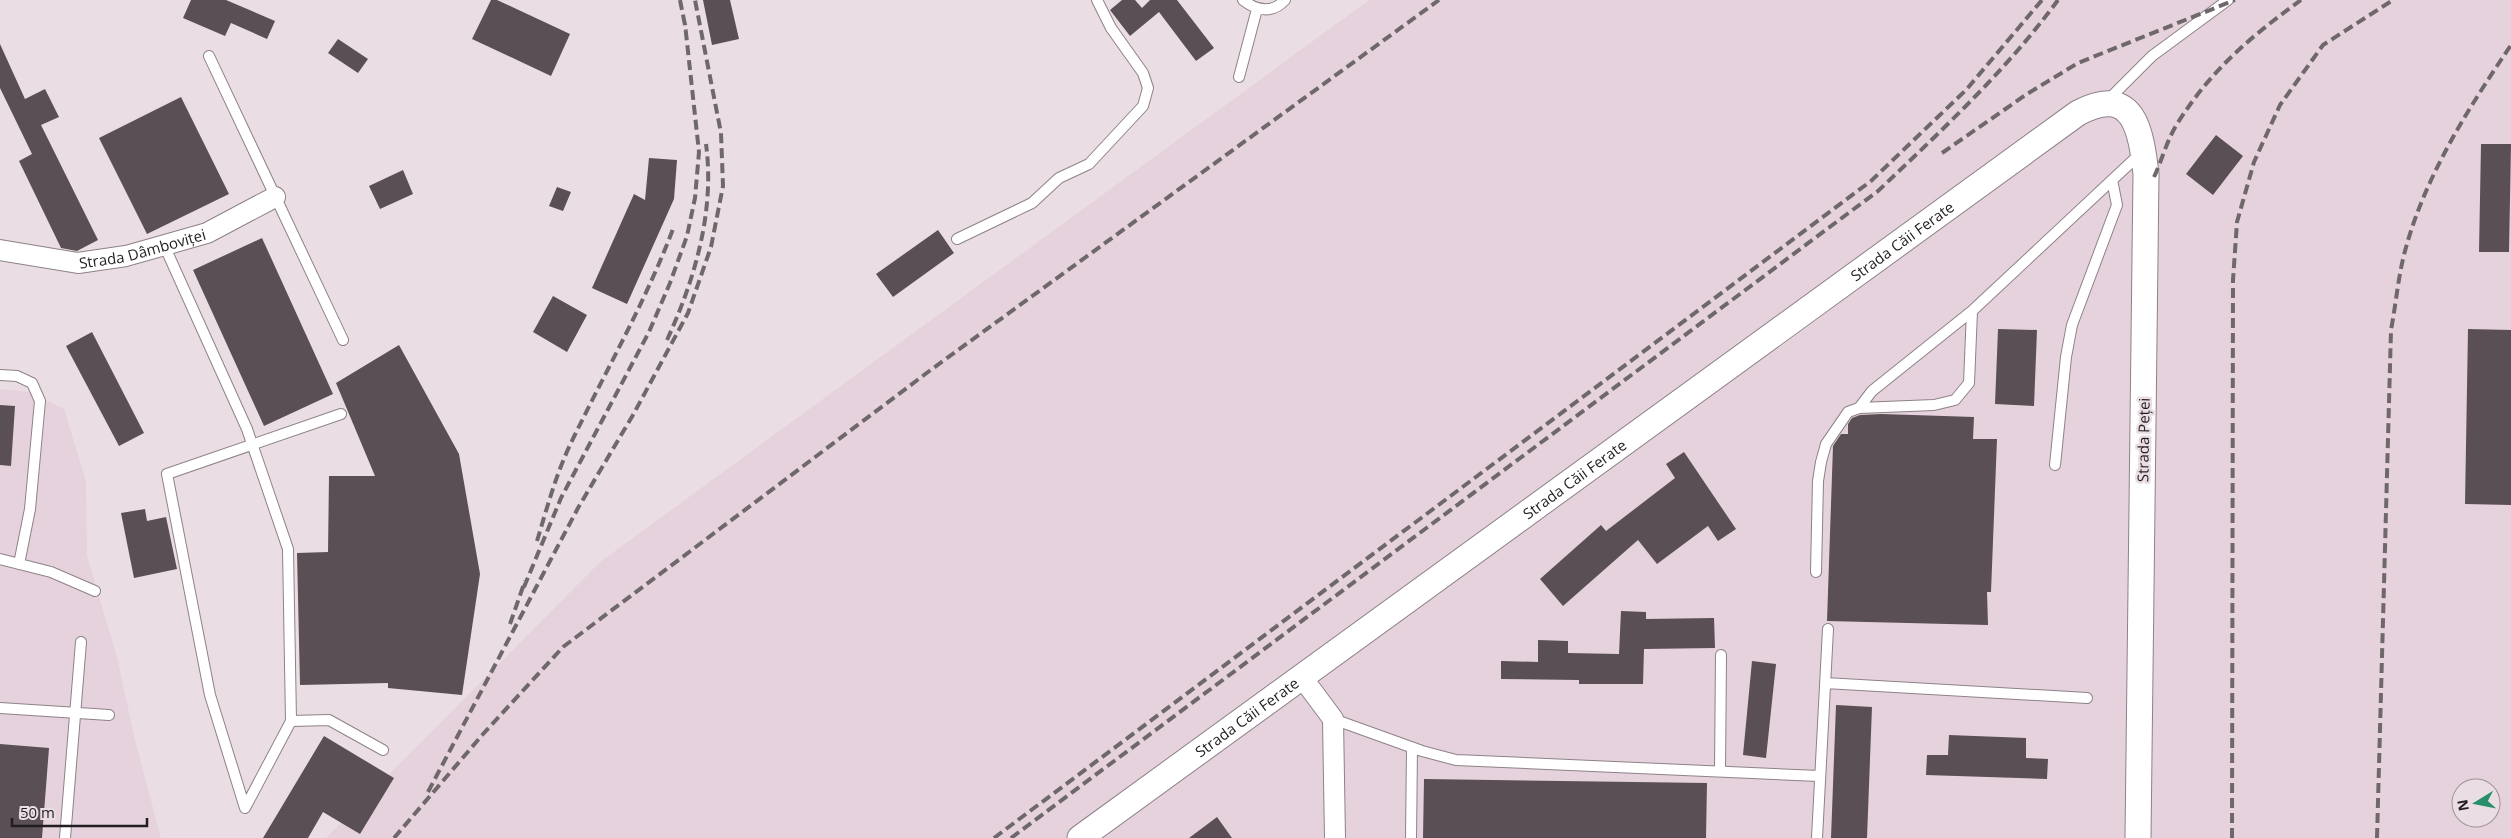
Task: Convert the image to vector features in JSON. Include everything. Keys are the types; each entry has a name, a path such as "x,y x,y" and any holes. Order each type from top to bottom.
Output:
{"street":[{"name":"Strada Căii Ferate","path":"1090,835 1301,676 2068,120 2088,107 2106,102"},
{"name":"Strada Peței","path":"2106,102 2118,106 2134,118 2141,135 2146,174 2138,838"},
{"name":"Strada Dâmboviței","path":"0,250 78,263 126,256 207,233 275,197"},
{"path":"1301,676 1333,719 1335,838"}],"lane":[{"path":"957,239 1032,203 1059,178 1089,164 1143,106 1148,88 1143,73 1111,28 1097,0"},
{"path":"1243,0 1257,9 1279,7 1285,0"},
{"path":"2106,102 2152,56 2228,0"},
{"path":"1239,77 1257,9"},
{"path":"209,56 342,340"},
{"path":"1859,408 1872,391 1972,311 2144,151"},
{"path":"2055,465 2066,357 2072,325 2116,205 2112,180"},
{"path":"164,245 253,444 288,549 291,721 244,808 210,695 167,474 253,444 341,414"},
{"path":"1816,572 1818,481 1826,444 1833,432 1848,412 1859,408 1934,405 1955,400 1969,383 1972,311"},
{"path":"0,375 17,376 32,383 40,401 30,509 19,564"},
{"path":"0,559 51,572 95,591"},
{"path":"1817,838 1828,630"},
{"path":"65,838 81,642"},
{"path":"1720,772 1721,654"},
{"path":"1824,683 2087,698"},
{"path":"0,708 109,716"},
{"path":"1333,719 1412,748 1456,760 1819,776"},
{"path":"291,721 329,720 383,750"},
{"path":"1411,838 1412,748"}],"shaded area":[{"path":"1369,0 2511,0 2511,838 326,838 600,562"},
{"path":"0,389 29,392 64,409 86,481 87,556 117,657 135,740 161,838 0,838"}],"building":[{"path":"191,0 226,0 275,21 267,39 231,23 225,36 183,18"},
{"path":"491,0 497,0 570,34 551,76 472,39"},
{"path":"703,0 730,0 739,39 712,45"},
{"path":"1122,0 1135,0 1142,8 1150,0 1177,0 1214,48 1196,61 1159,12 1130,36 1110,10"},
{"path":"338,39 368,59 358,73 328,53"},
{"path":"0,44 25,99 45,89 59,117 41,125 98,240 77,251 61,248 19,161 32,154 0,88"},
{"path":"181,97 229,194 147,234 99,138"},
{"path":"2216,135 2243,156 2213,195 2186,174"},
{"path":"2481,144 2511,144 2509,252 2479,252"},
{"path":"649,158 677,160 674,199 627,304 592,288 634,194 645,200"},
{"path":"403,170 413,194 380,209 369,186"},
{"path":"557,187 571,192 563,211 549,206"},
{"path":"938,230 954,253 893,297 876,274"},
{"path":"262,238 333,394 264,426 193,270"},
{"path":"553,296 587,315 567,352 533,332"},
{"path":"1998,329 2037,330 2034,406 1995,404"},
{"path":"2468,329 2511,330 2511,505 2465,504"},
{"path":"92,332 144,433 119,446 66,346"},
{"path":"399,345 459,454 480,574 462,695 388,688 388,683 300,685 297,553 328,552 329,476 375,476 336,383"},
{"path":"0,405 15,406 11,466 0,465"},
{"path":"1860,415 1974,417 1973,439 1997,439 1991,592 1987,592 1988,625 1827,621 1833,446 1841,434 1848,434 1848,424 1852,418"},
{"path":"1684,452 1736,529 1718,541 1708,526 1657,564 1638,540 1563,606 1540,579 1601,525 1606,531 1675,478 1666,464"},
{"path":"145,509 147,521 166,517 177,569 134,578 121,513"},
{"path":"1621,611 1646,612 1646,619 1714,618 1715,648 1644,649 1643,684 1579,684 1579,680 1501,679 1501,661 1538,662 1538,640 1568,641 1568,653 1619,654"},
{"path":"1752,661 1776,664 1766,758 1743,755"},
{"path":"1836,705 1872,707 1867,838 1831,838"},
{"path":"1949,735 2026,738 2026,758 2048,759 2047,779 1926,775 1927,755 1948,755"},
{"path":"324,736 394,778 360,834 323,812 308,838 263,838"},
{"path":"0,744 49,748 42,838 0,838"},
{"path":"1424,779 1707,783 1706,838 1423,838"},
{"path":"1217,817 1232,838 1189,838"}],"railway":[{"path":"680,0 686,30"},
{"path":"428,792 578,508 633,415 688,313 711,247 723,186 721,133 695,0"},
{"path":"394,838 484,733 563,647 932,369 1439,0"},
{"path":"994,838 1871,181 1966,90 2042,0"},
{"path":"1011,838 1878,191 1995,76 2058,0"},
{"path":"1942,153 2027,94 2078,63 2235,0"},
{"path":"2154,177 2173,130 2204,87 2248,41 2301,0"},
{"path":"2232,838 2233,280 2237,222 2254,162 2280,105 2323,45 2393,0"},
{"path":"524,587 561,498 649,332 687,236 695,198 699,152 685,24"},
{"path":"2377,838 2391,330 2399,281 2405,251 2414,223 2436,170 2449,144 2511,45"},
{"path":"667,340 694,269 705,219 708,194 706,144"},
{"path":"537,541 552,491 566,455 650,284 673,229"},
{"path":"510,624 525,581"}]}
